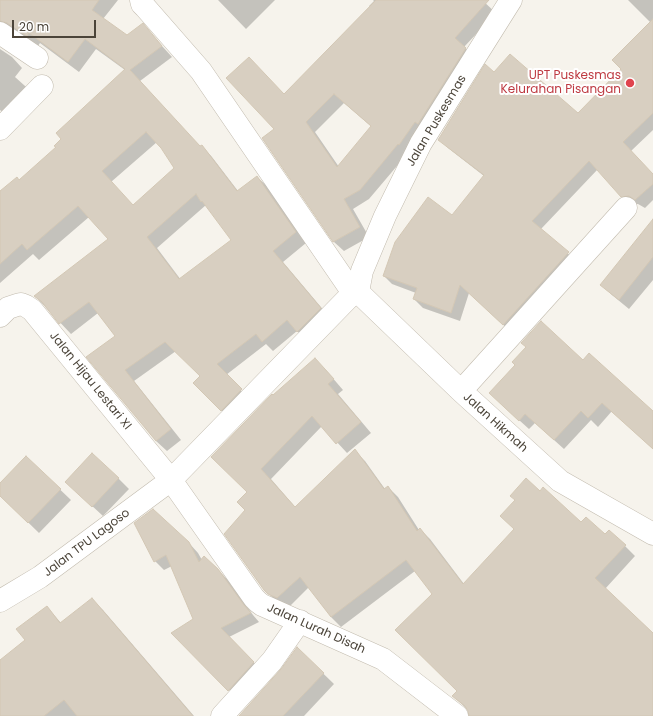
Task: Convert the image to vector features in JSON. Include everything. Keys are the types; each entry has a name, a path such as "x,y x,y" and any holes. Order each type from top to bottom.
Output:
{"street":[{"name":"Jalan Hikmah","path":"141,0 142,4 201,71 355,293 560,481 653,534"},
{"name":"Jalan Puskesmas","path":"355,293 362,271 385,216 421,143 511,0"},
{"path":"0,33 37,58"},
{"path":"0,129 42,86"},
{"path":"461,391 626,208"},
{"name":"Jalan TPU Lagoso","path":"0,601 40,577 171,480 355,293"},
{"name":"Jalan Hijau Lestari XI","path":"0,316 8,308 22,304 32,310 171,480"},
{"name":"Jalan Lurah Disah","path":"171,480 254,598 262,605 383,659 457,716"},
{"path":"222,716 272,661 300,621"}],"building":[{"path":"0,0 99,0 92,10 127,35 143,23 162,46 130,70 200,146 202,145 237,191 257,176 296,232 273,251 321,308 297,332 287,320 262,342 256,334 217,364 242,389 221,411 193,383 200,376 165,342 125,370 171,429 156,441 86,357 115,336 89,302 59,324 42,302 34,296 108,239 78,206 27,250 22,244 0,264 0,191 17,177 19,180 56,147 54,146 61,139 56,133 125,69 85,39 68,62 29,33 27,36 7,23 0,21","holes":["146,132 161,148 174,168 133,205 102,171","196,194 231,240 179,279 147,237"]},
{"path":"376,0 489,0 455,38 466,48 418,124 415,122 399,145 398,144 360,190 344,199 360,227 333,242 262,138 274,129 226,78 249,57 284,94","holes":["334,94 371,126 337,167 306,122"]},
{"path":"653,19 653,113 623,142 653,174 653,184 635,200 629,196 621,197 589,161 532,221 569,252 503,325 460,285 451,313 413,299 417,288 383,276 395,242 428,197 452,215 484,175 438,140 485,64 494,72 510,54 578,113 621,69 612,60"},
{"path":"653,219 653,257 619,300 600,285"},
{"path":"541,321 583,360 589,353 653,411 653,449 602,403 588,418 581,411 554,440 525,414 519,421 489,393 515,365 512,362 526,347 521,343"},
{"path":"315,358 334,379 328,384 361,422 336,444 312,416 261,469 295,507 355,449 384,489 388,486 417,531 420,528 463,584 514,529 500,516 515,500 510,496 526,478 540,491 543,487 581,522 586,517 605,534 609,530 626,545 595,578 653,633 653,716 469,716 465,706 452,696 457,691 395,630 432,594 406,560 331,617 300,577 277,598 268,594 264,590 224,534 245,510 237,502 247,492 211,457 272,394 273,395"},
{"path":"92,453 119,478 92,507 65,482"},
{"path":"26,456 61,489 28,523 0,496 0,483"},
{"path":"153,509 189,542 199,562 204,556 218,569 251,613 221,628 254,662 228,691 171,633 193,619 166,555 154,562 134,523"},
{"path":"92,598 193,716 77,716 64,700 44,716 0,716 0,660 25,640 16,629 47,606 60,623"},
{"path":"297,647 324,673 283,716 239,716 281,669"}],"place":[{"name":"UPT Puskesmas Kelurahan Pisangan","path":"630,83"}]}
